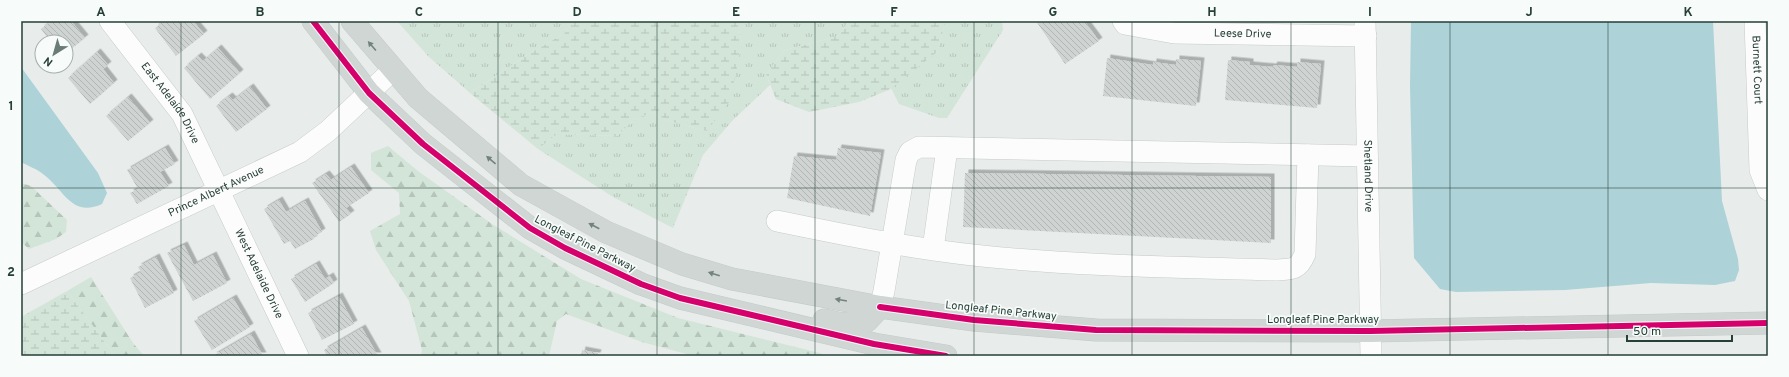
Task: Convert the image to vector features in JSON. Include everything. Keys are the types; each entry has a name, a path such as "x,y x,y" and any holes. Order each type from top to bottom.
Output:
{"main road":[{"name":"Longleaf Pine Parkway","path":"313,21 369,93 423,144 530,228 602,267 641,284 680,298 873,350 946,356"},
{"name":"Longleaf Pine Parkway","path":"352,21 418,98 521,185 606,232 682,264 732,280 880,307 974,320 1096,330 1370,330 1768,323"},
{"path":"680,298 690,288 768,308 842,324 867,322 880,307"}],"street":[{"name":"East Adelaide Drive","path":"110,21 182,114 219,191"},
{"name":"Leese Drive","path":"1122,21 1125,24 1174,33 1366,28"},
{"name":"Burnett Court","path":"1755,21 1760,170 1768,190"},
{"name":"Shetland Drive","path":"1366,28 1371,356"},
{"name":"Prince Albert Avenue","path":"21,284 300,152 328,130 393,70"},
{"path":"880,307 906,160 910,152 920,147 1367,156"},
{"path":"933,249 947,148"},
{"path":"776,221 892,244 1001,258 1107,265 1275,270 1295,268 1301,263 1305,254 1308,155"},
{"name":"West Adelaide Drive","path":"219,191 298,356"}],"green space":[{"path":"397,21 572,21 565,33 527,55 470,93 428,56"},
{"path":"572,21 737,21 742,43 730,101 707,131 668,121 652,112 631,122 617,136 557,134 538,149 470,93 527,55 565,33"},
{"path":"737,21 849,21 838,36 785,50 766,74 770,85 732,121 703,155 673,228 613,197 538,149 557,134 617,136 631,122 652,112 668,121 707,131 742,43"},
{"path":"849,21 943,21 944,28 937,52 891,89 859,102 809,112 776,99 766,74 785,50 838,36"},
{"path":"943,21 1002,21 1003,30 947,118 939,118 899,104 891,88 937,52 944,28"},
{"path":"388,146 418,171 492,224 581,279 678,318 820,353 824,356 694,356 642,342 566,314 557,321 549,356 421,356 422,350 409,301 376,250 370,231 400,214 399,193 371,170 371,153"},
{"path":"21,183 31,186 67,220 66,232 56,239 29,249 21,242"},
{"path":"91,277 133,343 144,356 115,356 67,291"},
{"path":"67,291 115,356 21,356 21,317"}],"water":[{"path":"1411,21 1713,21 1722,201 1738,259 1739,270 1735,281 1715,285 1651,283 1565,290 1456,292 1440,289 1414,258 1410,86"},
{"path":"21,67 98,173 107,193 102,204 91,207 75,205 43,174 21,162"}],"building":[{"path":"51,21 71,21 85,38 74,47 74,34 45,34 41,29"},
{"path":"164,21 193,21 204,34 176,56 155,28"},
{"path":"1036,21 1085,22 1099,41 1065,64"},
{"path":"218,48 240,73 210,99 184,68 198,56 203,61"},
{"path":"97,52 108,65 103,69 114,83 90,104 68,78"},
{"path":"1107,58 1153,65 1153,62 1176,65 1176,59 1201,61 1196,106 1103,96"},
{"path":"1228,60 1250,62 1250,65 1273,67 1274,65 1297,67 1297,62 1321,64 1317,108 1225,100"},
{"path":"250,87 267,109 236,132 216,106 229,96 233,100"},
{"path":"128,97 150,123 128,141 106,116"},
{"path":"165,148 175,164 160,172 169,186 137,204 130,193 138,189 127,170"},
{"path":"838,148 881,153 870,216 787,198 794,156 836,160"},
{"path":"351,167 369,193 346,208 351,214 339,222 312,183 326,174 331,180"},
{"path":"965,173 1271,177 1271,243 963,227"},
{"path":"279,200 286,212 305,201 322,232 313,237 314,239 295,249 290,241 284,244 264,209"},
{"path":"184,245 194,265 213,255 227,283 193,301 167,253"},
{"path":"156,257 174,293 145,308 130,278 141,272 138,267"},
{"path":"316,264 325,279 330,276 334,283 305,302 291,279"},
{"path":"339,296 354,324 322,340 308,313"},
{"path":"233,298 250,327 212,350 194,321"},
{"path":"362,328 378,356 327,356 324,350"},
{"path":"251,334 263,356 213,356"},
{"path":"582,350 598,353 597,356 581,356"}],"cycle path":[{"path":"313,21 369,93 423,144 530,228 565,248 641,284 680,298 874,344 946,356"},
{"path":"880,307 974,320 1096,330 1370,331 1768,323"}]}
